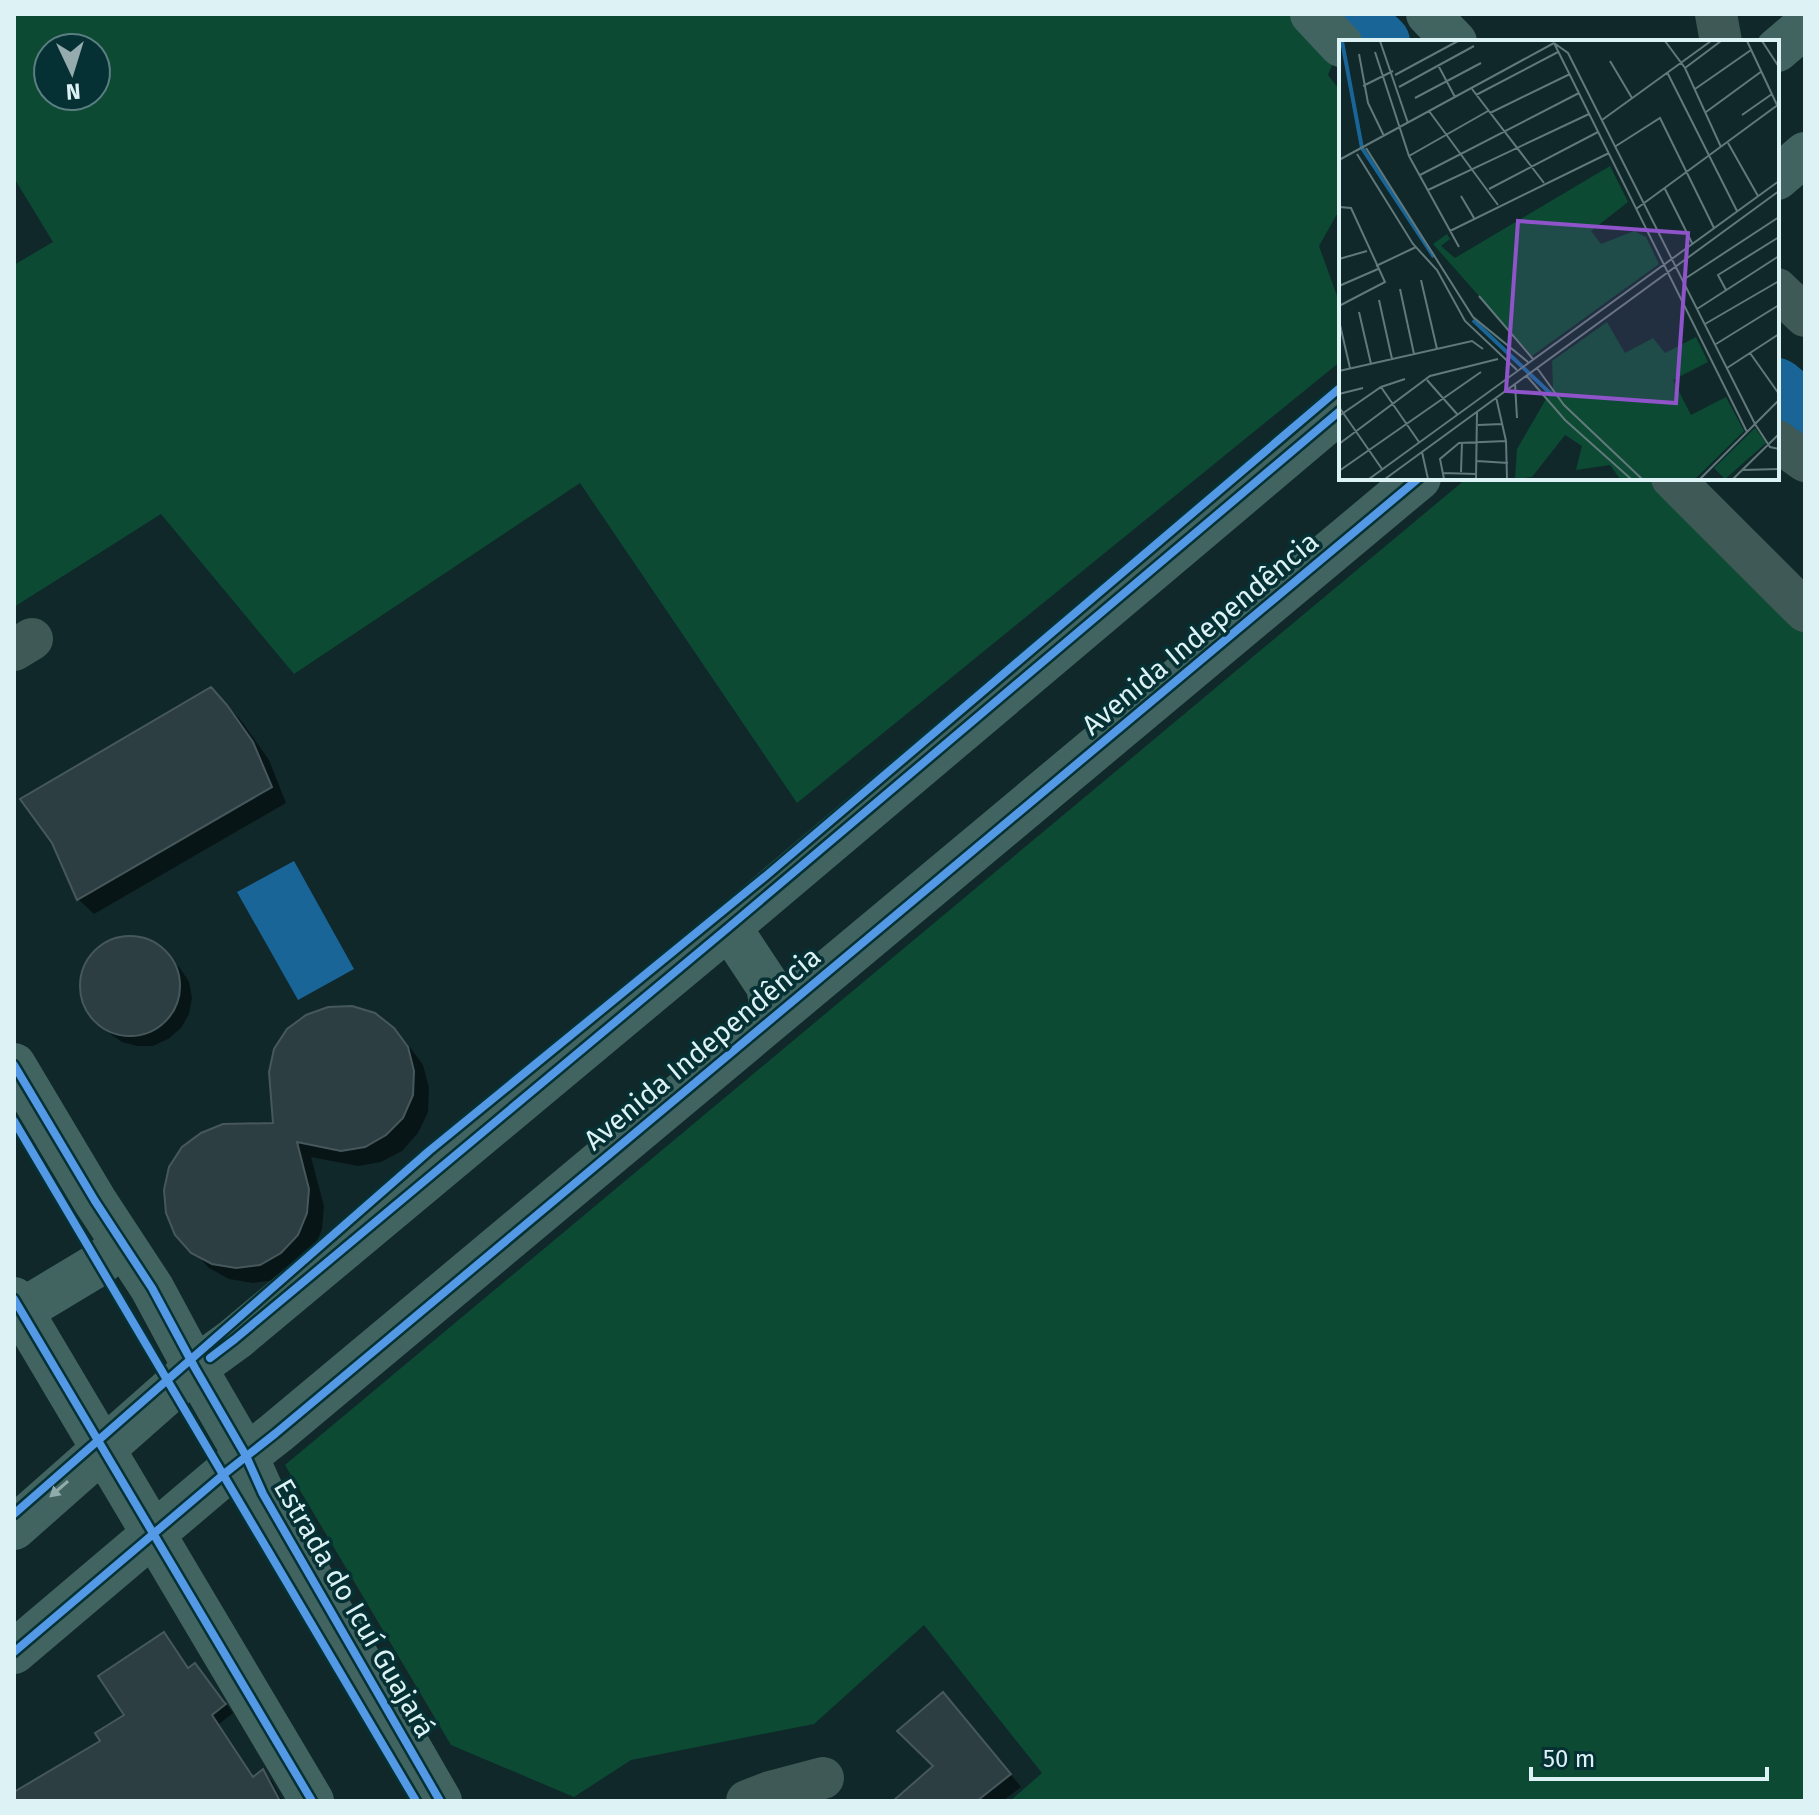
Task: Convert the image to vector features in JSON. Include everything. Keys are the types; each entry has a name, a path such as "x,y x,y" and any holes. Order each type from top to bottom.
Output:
{"main road":[{"path":"1312,14 1339,43"},
{"path":"1428,14 1453,40"},
{"path":"1779,48 1805,26"},
{"path":"1779,176 1805,154"},
{"path":"14,1528 195,1368 235,1339 729,927 1339,412"},
{"name":"Avenida Independência","path":"14,1652 1417,480"},
{"path":"729,927 768,986 772,1009 756,1032"},
{"name":"Estrada do Icuí Guajará","path":"14,1065 95,1201 152,1288 246,1456 263,1494 440,1801"},
{"path":"122,1244 99,1264 16,1308 312,1801"}],"street":[{"path":"1716,14 1721,40"},
{"path":"1779,291 1805,316"},
{"path":"1779,442 1805,461"},
{"path":"1674,480 1805,611"},
{"path":"747,1801 823,1778"}],"green space":[{"path":"14,14 1354,14 1343,40 1339,40 1339,49 1328,75 1339,89 1339,211 1319,246 1339,301 1339,363 797,803 580,483 294,674 161,514 14,607 14,265 53,242 14,178"},
{"path":"1465,480 1656,480 1805,624 1805,1801 1010,1801 1042,1773 924,1625 814,1724 631,1760 574,1797 451,1745 285,1465"}],"water":[{"path":"294,861 354,969 298,1000 237,892"}],"building":[{"path":"211,687 253,742 272,787 77,900 52,843 20,799"},
{"path":"130,936 149,940 165,951 176,967 180,986 176,1005 165,1021 149,1032 130,1036 111,1032 95,1021 84,1005 80,986 84,967 95,951 111,940"},
{"path":"352,1006 375,1013 394,1028 408,1047 414,1071 413,1095 403,1118 386,1135 365,1147 341,1151 297,1142 309,1189 307,1213 298,1235 281,1253 260,1265 236,1268 212,1264 191,1253 175,1235 166,1213 164,1190 169,1167 182,1147 201,1133 223,1124 273,1123 269,1072 274,1049 287,1029 306,1015 328,1007"},
{"path":"164,1632 188,1668 195,1663 226,1704 212,1715 253,1777 263,1769 280,1801 14,1801 14,1792 100,1741 95,1733 124,1715 98,1676"},
{"path":"943,1692 1011,1774 977,1801 893,1801 933,1766 897,1731"}],"waterway":[{"path":"1353,14 1380,40"},
{"path":"1779,388 1805,409"}],"cycle path":[{"path":"14,1514 429,1151 767,875 1339,389"},
{"path":"210,1358 729,927 1339,412"},
{"path":"14,1652 1417,480"},
{"path":"14,1065 95,1201 152,1288 246,1456 263,1494 440,1801"},
{"path":"14,1121 416,1801"},
{"path":"14,1299 312,1801"}]}
